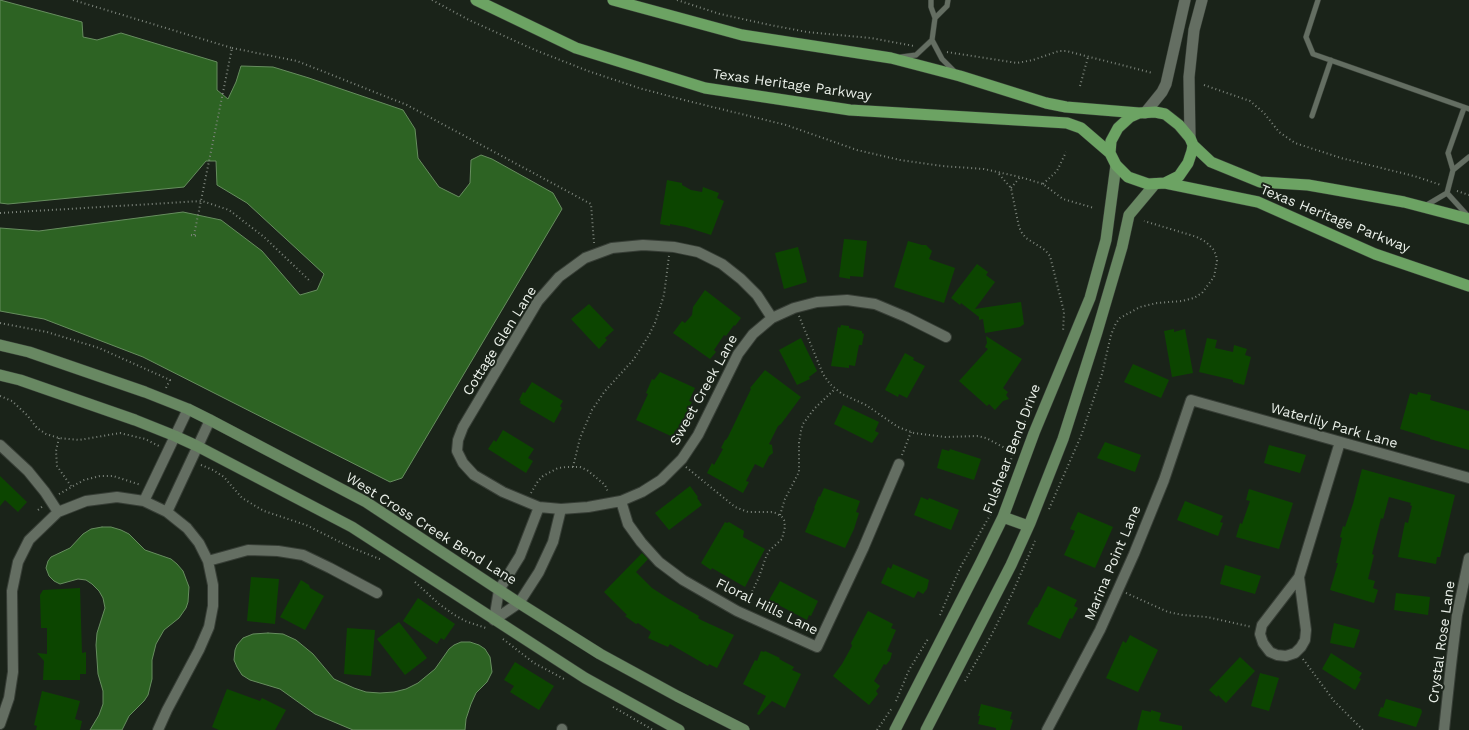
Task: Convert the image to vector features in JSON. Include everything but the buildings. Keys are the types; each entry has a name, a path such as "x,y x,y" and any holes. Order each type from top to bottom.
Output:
{"main road":[{"name":"Texas Heritage Parkway","path":"476,0 576,48 705,88 850,110 1067,123 1081,128 1110,153"},
{"path":"613,0 742,35 891,58 960,76 1046,103 1066,107 1142,113 1155,112 1165,114 1179,125 1191,141 1191,156 1184,170 1179,176 1160,183 1140,182 1128,177 1116,165 1110,153 1111,141 1114,133 1130,118 1142,113"},
{"name":"Texas Heritage Parkway","path":"1191,141 1210,162 1260,182 1308,185 1404,202 1469,218"},
{"name":"Fulshear Bend Drive","path":"895,730 1003,517 1034,433 1090,298 1106,240 1116,165"},
{"name":"Texas Heritage Parkway","path":"1160,183 1258,202 1375,254 1469,286"},
{"path":"926,730 1011,565 1063,439 1097,332 1122,247 1129,215 1160,183"},
{"name":"West Cross Creek Bend Lane","path":"0,346 28,352 162,398 210,420 366,502 519,603 600,654 677,696 744,730"},
{"path":"0,375 20,380 176,436 352,527 491,624 679,730"},
{"path":"1003,517 1028,526"}],"street":[{"path":"1142,113 1162,92 1166,84 1185,0"},
{"path":"1191,141 1189,77 1194,30 1202,0"},
{"name":"Cottage Glen Lane","path":"458,452 458,440 463,427 538,302 559,277 585,258 612,248 643,244 670,246 698,252 722,264 757,295 772,318"},
{"name":"Sweet Creek Lane","path":"458,452 463,463 474,475 503,492 539,507 561,509 588,507 616,502 642,492 661,480 679,462 698,435 738,354 753,334 772,318 796,308 818,302 847,300 875,304 906,317 946,337"},
{"name":"Waterlily Park Lane","path":"1191,400 1469,478"},
{"name":"Marina Point Lane","path":"1047,730 1100,630 1118,589 1164,480 1191,400"},
{"path":"144,501 188,409"},
{"path":"167,512 210,420"},
{"path":"1299,577 1306,630 1305,640 1297,651 1286,656 1277,655 1270,652 1263,643 1260,634 1262,625 1299,577 1340,442"},
{"path":"0,445 28,471 45,492 58,512"},
{"name":"Floral Hills Lane","path":"616,502 628,524 641,542 659,562 683,580 742,613 817,647 863,549 899,464"},
{"path":"0,724 9,698 13,672 12,591 18,562 30,540 58,512 86,501 117,497 144,501 167,512 187,528 199,543 208,561 213,585 213,606 209,627 199,650 158,730"},
{"path":"491,624 499,590 520,556 539,507"},
{"path":"491,624 519,603 540,572 553,542 561,509"},
{"path":"208,561 248,550 278,551 303,555 377,593"},
{"name":"Crystal Rose Lane","path":"1444,730 1457,615 1469,558"}],"lane":[{"path":"931,0 931,7 935,18 932,40 942,59 960,76"},
{"path":"935,18 947,6 948,0"},
{"path":"1318,0 1306,37 1313,54 1466,109 1448,153 1453,170 1448,190 1423,207"},
{"path":"891,58 916,56 932,40"},
{"path":"1312,116 1331,60"},
{"path":"1453,170 1469,157"},
{"path":"1448,190 1469,218"}],"path":[{"path":"73,0 232,48 296,61 407,105 591,204 595,254"},
{"path":"432,0 469,20 588,72 639,88 786,125 864,152 900,160 942,166 984,168 998,173 1020,177 1043,184 1063,199 1094,208"},
{"path":"677,0 720,14 770,25 807,32 871,38 917,46"},
{"path":"194,235 232,48"},
{"path":"943,51 1017,63 1032,61 1059,51 1066,51 1153,73"},
{"path":"1080,86 1088,57"},
{"path":"1204,85 1250,102 1264,113 1279,132 1295,143 1341,158 1414,176 1448,190 1469,195"},
{"path":"1043,184 1057,171 1066,152"},
{"path":"998,173 1011,188 1019,227 1022,233 1026,238 1045,250 1050,256 1064,312 1063,334"},
{"path":"1011,188 1020,177"},
{"path":"0,213 202,201 229,210 264,237 311,282"},
{"path":"1048,511 1081,436 1102,374 1111,336 1116,323 1120,318 1140,307 1157,302 1182,301 1194,298 1202,293 1214,277 1217,261 1216,255 1213,249 1206,242 1196,237 1144,222"},
{"path":"191,235 198,236"},
{"path":"572,467 580,438 592,410 606,391 634,359 650,335 664,295 670,246"},
{"path":"796,308 823,374 842,394 866,404 898,427 911,432 944,437 982,437 1005,448 1013,450"},
{"path":"0,323 47,332 99,348 170,380 162,398"},
{"path":"780,515 785,499 799,472 799,443 803,424 814,409 836,389"},
{"path":"0,396 12,401 27,415 37,428 46,434 58,438 79,440 120,433 145,439 169,451"},
{"path":"1010,464 1019,433 1032,408"},
{"path":"145,439 151,426"},
{"path":"899,464 911,432"},
{"path":"58,438 56,451 57,466 71,486"},
{"path":"190,461 224,476 242,498 258,508 306,524 350,547 383,560"},
{"path":"679,462 735,507 748,512 771,512 780,515 784,520 785,527 782,539 766,557 753,592 742,613"},
{"path":"527,502 538,481 543,476 558,468 572,467 588,470 605,485 616,502"},
{"path":"940,616 960,568 994,508"},
{"path":"965,682 998,622 1036,540"},
{"path":"411,579 439,604 465,621 491,624"},
{"path":"1118,589 1168,612 1183,616 1207,617 1261,629"},
{"path":"896,701 909,670 930,634"},
{"path":"499,636 534,663 567,681"},
{"path":"1297,651 1334,701 1363,730"},
{"path":"610,705 653,730"},
{"path":"877,730 892,708"}],"shaded area":[{"path":"0,0 82,22 83,37 97,40 121,33 217,62 217,90 228,99 236,82 241,66 273,67 403,110 415,129 418,158 439,187 459,197 470,183 471,160 481,155 492,159 553,193 562,209 402,478 390,482 143,357 44,319 0,311 0,228 39,231 183,212 221,220 262,251 300,295 317,290 324,274 247,203 217,185 216,161 206,161 184,187 8,204 0,203"},
{"path":"111,527 121,530 129,534 145,550 171,559 183,571 189,587 186,608 179,618 164,630 156,644 152,660 152,679 148,695 129,716 122,730 90,730 99,715 103,704 103,691 98,674 96,645 97,633 105,608 103,598 99,591 86,580 78,579 60,584 49,576 46,568 51,557 70,548 83,534 91,529"},
{"path":"253,634 283,634 296,640 313,654 334,679 366,692 394,692 406,689 418,683 435,669 449,649 461,642 470,642 485,649 490,657 492,672 487,682 476,693 466,719 465,730 353,730 315,714 280,689 250,680 242,675 234,660 237,645 243,638"}]}
